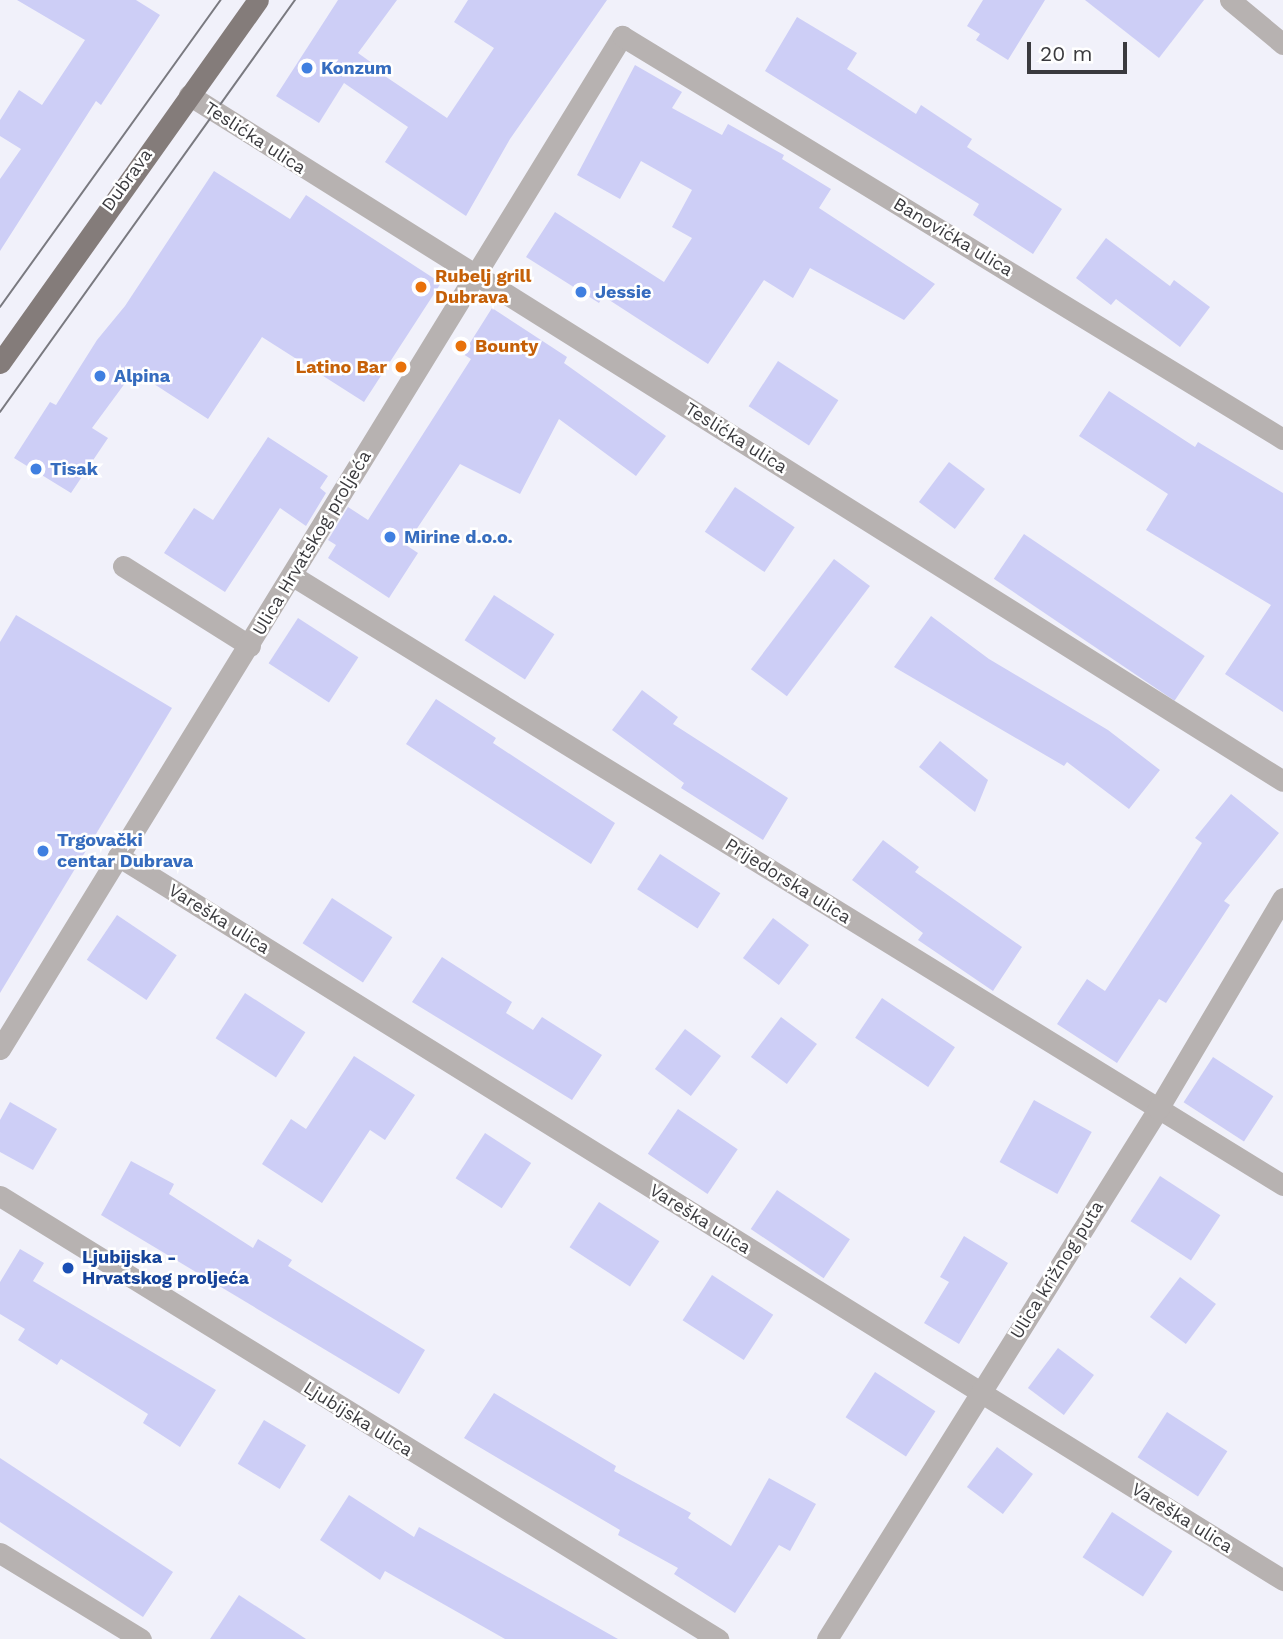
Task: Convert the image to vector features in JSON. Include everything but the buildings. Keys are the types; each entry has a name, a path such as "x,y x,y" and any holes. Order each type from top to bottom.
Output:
{"main road":[{"name":"Dubrava","path":"0,363 258,0"}],"street":[{"path":"1230,0 1283,44"},
{"name":"Ulica Hrvatskog proljeća","path":"0,1049 293,576 622,36"},
{"name":"Banovićka ulica","path":"622,36 1283,439"},
{"name":"Teslićka ulica","path":"189,95 1283,781"},
{"path":"122,566 250,646"},
{"name":"Prijedorska ulica","path":"293,576 1283,1185"},
{"name":"Vareška ulica","path":"118,856 1283,1580"},
{"name":"Ulica križnog puta","path":"827,1639 1158,1109 1283,898"},
{"name":"Ljubijska ulica","path":"0,1196 718,1639"},
{"path":"0,1553 141,1639"}],"tram line":[{"path":"0,307 221,0"},
{"path":"0,412 295,0"}],"place":[{"name":"Konzum","path":"307,68"},
{"name":"Rubelj grill Dubrava","path":"421,287"},
{"name":"Jessie","path":"581,292"},
{"name":"Bounty","path":"461,346"},
{"name":"Latino Bar","path":"401,367"},
{"name":"Alpina","path":"100,376"},
{"name":"Tisak","path":"36,469"},
{"name":"Mirine d.o.o.","path":"390,537"},
{"name":"Trgovački centar Dubrava","path":"43,851"},
{"name":"Ljubijska - Hrvatskog proljeća","path":"68,1268"}]}
